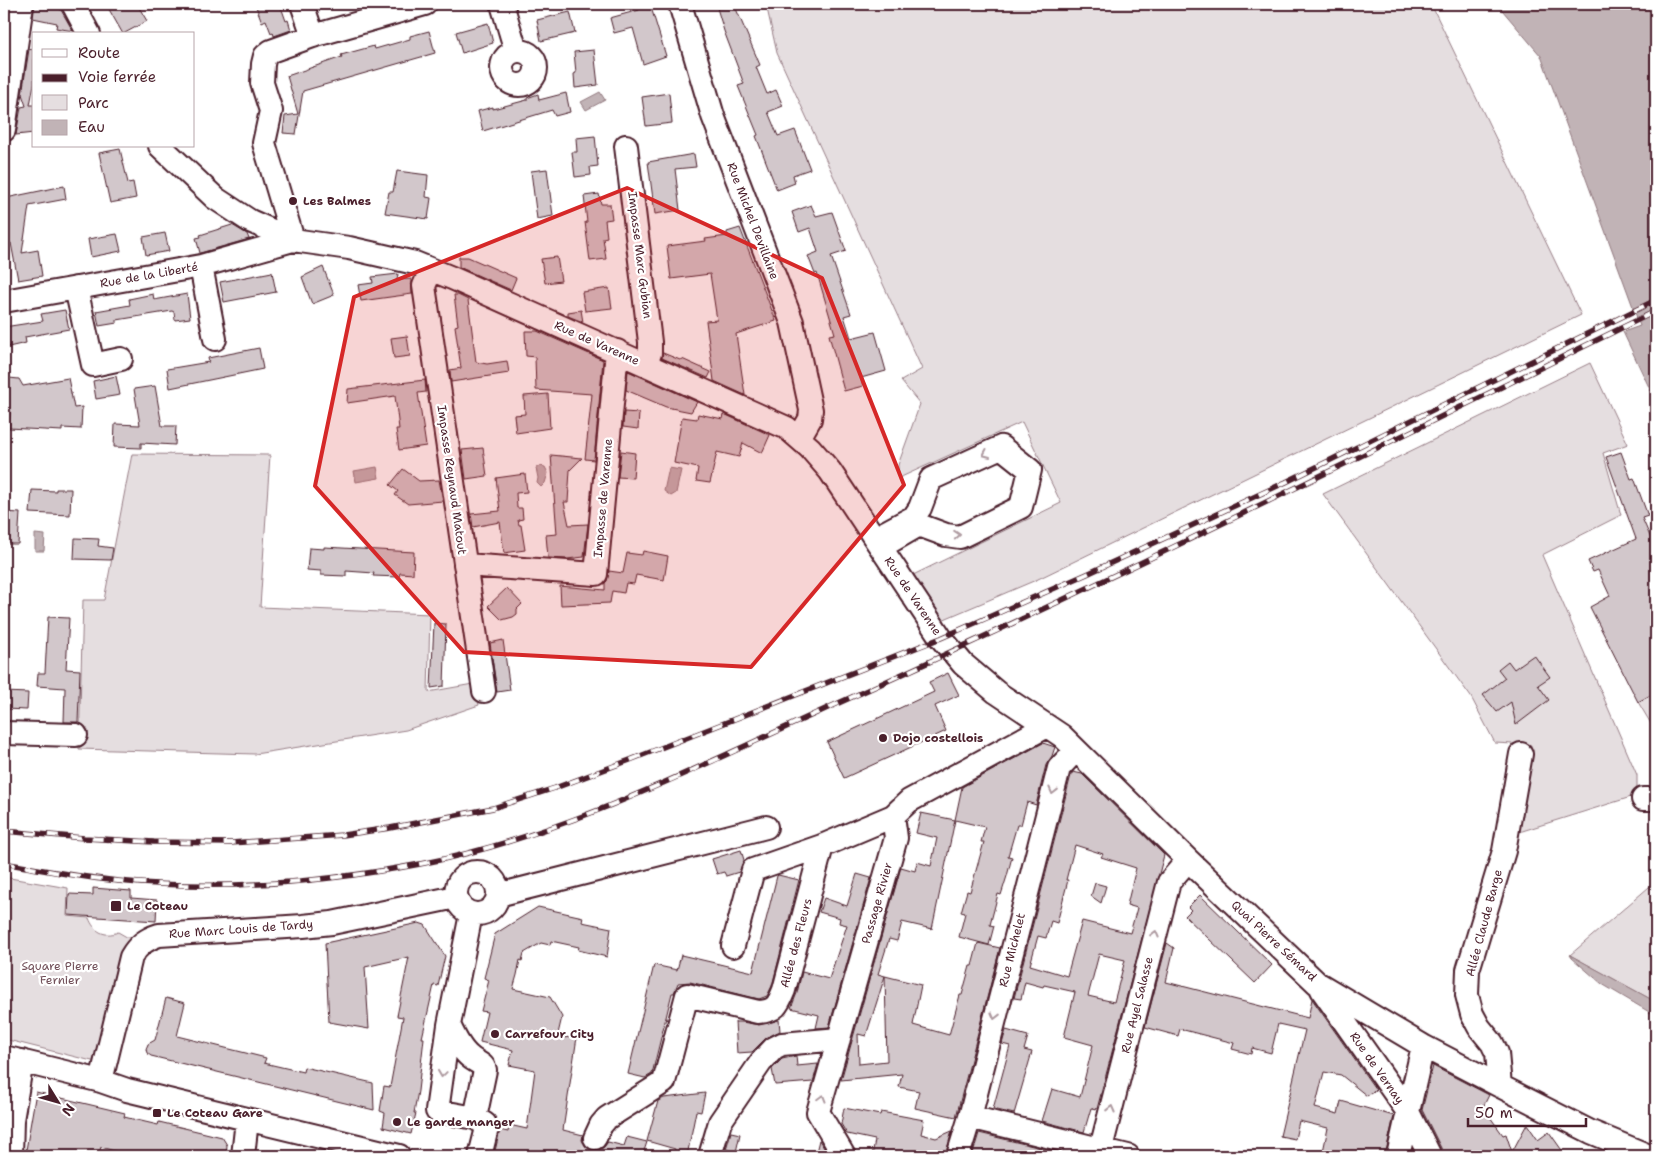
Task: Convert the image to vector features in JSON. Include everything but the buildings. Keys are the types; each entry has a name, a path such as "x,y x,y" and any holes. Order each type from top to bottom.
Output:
{"street":[{"path":"4,130 22,4"},
{"path":"73,4 88,32"},
{"path":"302,4 313,36"},
{"path":"293,240 264,143 271,111 262,83 265,56 271,50 313,36 424,4"},
{"path":"502,4 516,51"},
{"name":"Rue Michel Devillaine","path":"680,4 713,116 792,322 808,388 811,410 810,419 799,438"},
{"name":"Impasse Marc Gubian","path":"626,146 650,342 650,353 646,364"},
{"name":"Rue de Varenne","path":"162,148 214,198 250,221 293,240 349,248 415,264 431,270 787,428 820,458 830,471 952,652"},
{"name":"Rue de la Liberté","path":"4,301 201,266 293,240"},
{"path":"201,266 215,339"},
{"name":"Impasse Reynaud Matout","path":"431,270 424,286 484,691"},
{"path":"76,288 92,364 121,359"},
{"name":"Impasse de Varenne","path":"465,565 596,574 617,351"},
{"path":"1001,447 1030,470 1021,507 960,537 946,535 919,525 878,543 914,517 920,508 932,478 1001,447"},
{"path":"920,508 923,519 930,529"},
{"name":"Quai Pierre Sémard","path":"952,652 996,692 1062,736 1317,983 1424,1046 1500,1086 1590,1132 1649,1156"},
{"path":"732,946 753,870 822,846 894,816 909,801 1047,726"},
{"path":"4,733 76,735"},
{"name":"Rue Michelet","path":"958,1156 970,1117 1059,768 1076,750"},
{"name":"Allée Claude Barge","path":"1500,1086 1497,1053 1492,1042 1479,1027 1472,1014 1467,995 1468,970 1504,851 1521,754"},
{"name":"Passage Rivier","path":"844,1156 818,1112 896,838 894,816"},
{"path":"498,895 766,827"},
{"name":"Allée des Fleurs","path":"595,1138 600,1125 607,1118 664,1082 687,995 758,1012 769,1011 775,1008 784,990 822,846"},
{"name":"Rue Ayel Salasse","path":"1100,1153 1169,882 1188,860"},
{"path":"472,872 480,872 488,874 494,880 498,887 498,895 497,902 492,909 479,915 471,914 461,908 456,897 456,889 464,876 472,872"},
{"name":"Rue Marc Louis de Tardy","path":"101,1080 131,957 137,947 150,937 332,923 456,897"},
{"path":"471,914 450,1025 437,1111 475,1118 485,1124 487,1128 480,1156"},
{"name":"Rue de Vernay","path":"1317,983 1408,1112 1430,1156"},
{"path":"450,1025 454,1036 469,1057 484,1066 485,1070 475,1118"},
{"path":"710,1156 720,1122 761,1062 774,1048 782,1044 838,1039"},
{"path":"1398,1156 1424,1046"},
{"path":"11,1156 13,1059 101,1080 116,1087 247,1120 326,1148 399,1156"},
{"path":"970,1117 1100,1153 1128,1156"},
{"path":"243,1156 247,1120"}],"highlighted area":[{"path":"627,188 822,278 904,485 751,667 464,652 315,486 354,297"}],"green space":[{"path":"766,4 1431,4 1581,315 1036,580 942,620 911,576 1061,503 1022,422 899,478 898,465 920,404 901,381 922,369 777,53"},
{"path":"1590,363 1628,444 1603,453 1621,515 1542,555 1637,775 1637,787 1631,797 1516,833 1531,745 1495,743 1471,697 1323,494"},
{"path":"132,454 270,455 260,607 430,614 428,692 473,684 479,705 406,730 255,754 79,749 83,600 104,600"},
{"path":"1656,693 1656,732 1638,702"},
{"name":"Square Pierre Fernier","path":"4,877 68,888 67,916 89,918 94,927 100,932 113,934 118,932 132,940 96,1062 4,1039"},
{"path":"1656,881 1656,1002 1570,955"}],"water":[{"path":"1497,4 1656,4 1656,402 1623,332 1640,326 1541,56"},
{"path":"600,92 605,100 586,110 581,102"},
{"path":"540,466 545,467 548,473 545,483 541,487 537,483 536,468"},
{"path":"377,467 379,478 356,482 354,471"},
{"path":"669,468 681,470 676,493 671,496 664,491"},
{"path":"35,534 45,535 44,551 35,551"},
{"path":"1570,955 1656,1002 1656,1016 1602,984"}],"tunnel":[{"path":"591,1156 595,1138"}],"railway":[{"path":"4,831 154,842 231,843 343,835 493,808 555,788 630,760 941,638 1087,574 1286,482 1656,300"},
{"path":"4,863 118,881 156,884 232,885 270,883 383,871 477,851 532,834 587,815 694,770 953,651 1256,507 1656,311"}],"place":[{"name":"Les Balmes","path":"293,201"},
{"name":"Dojo costellois","path":"883,738"},
{"name":"Le Coteau","path":"116,906"},
{"name":"Carrefour City","path":"495,1034"},
{"name":"Le Coteau Gare","path":"157,1113"},
{"name":"Le garde manger","path":"397,1122"}]}
